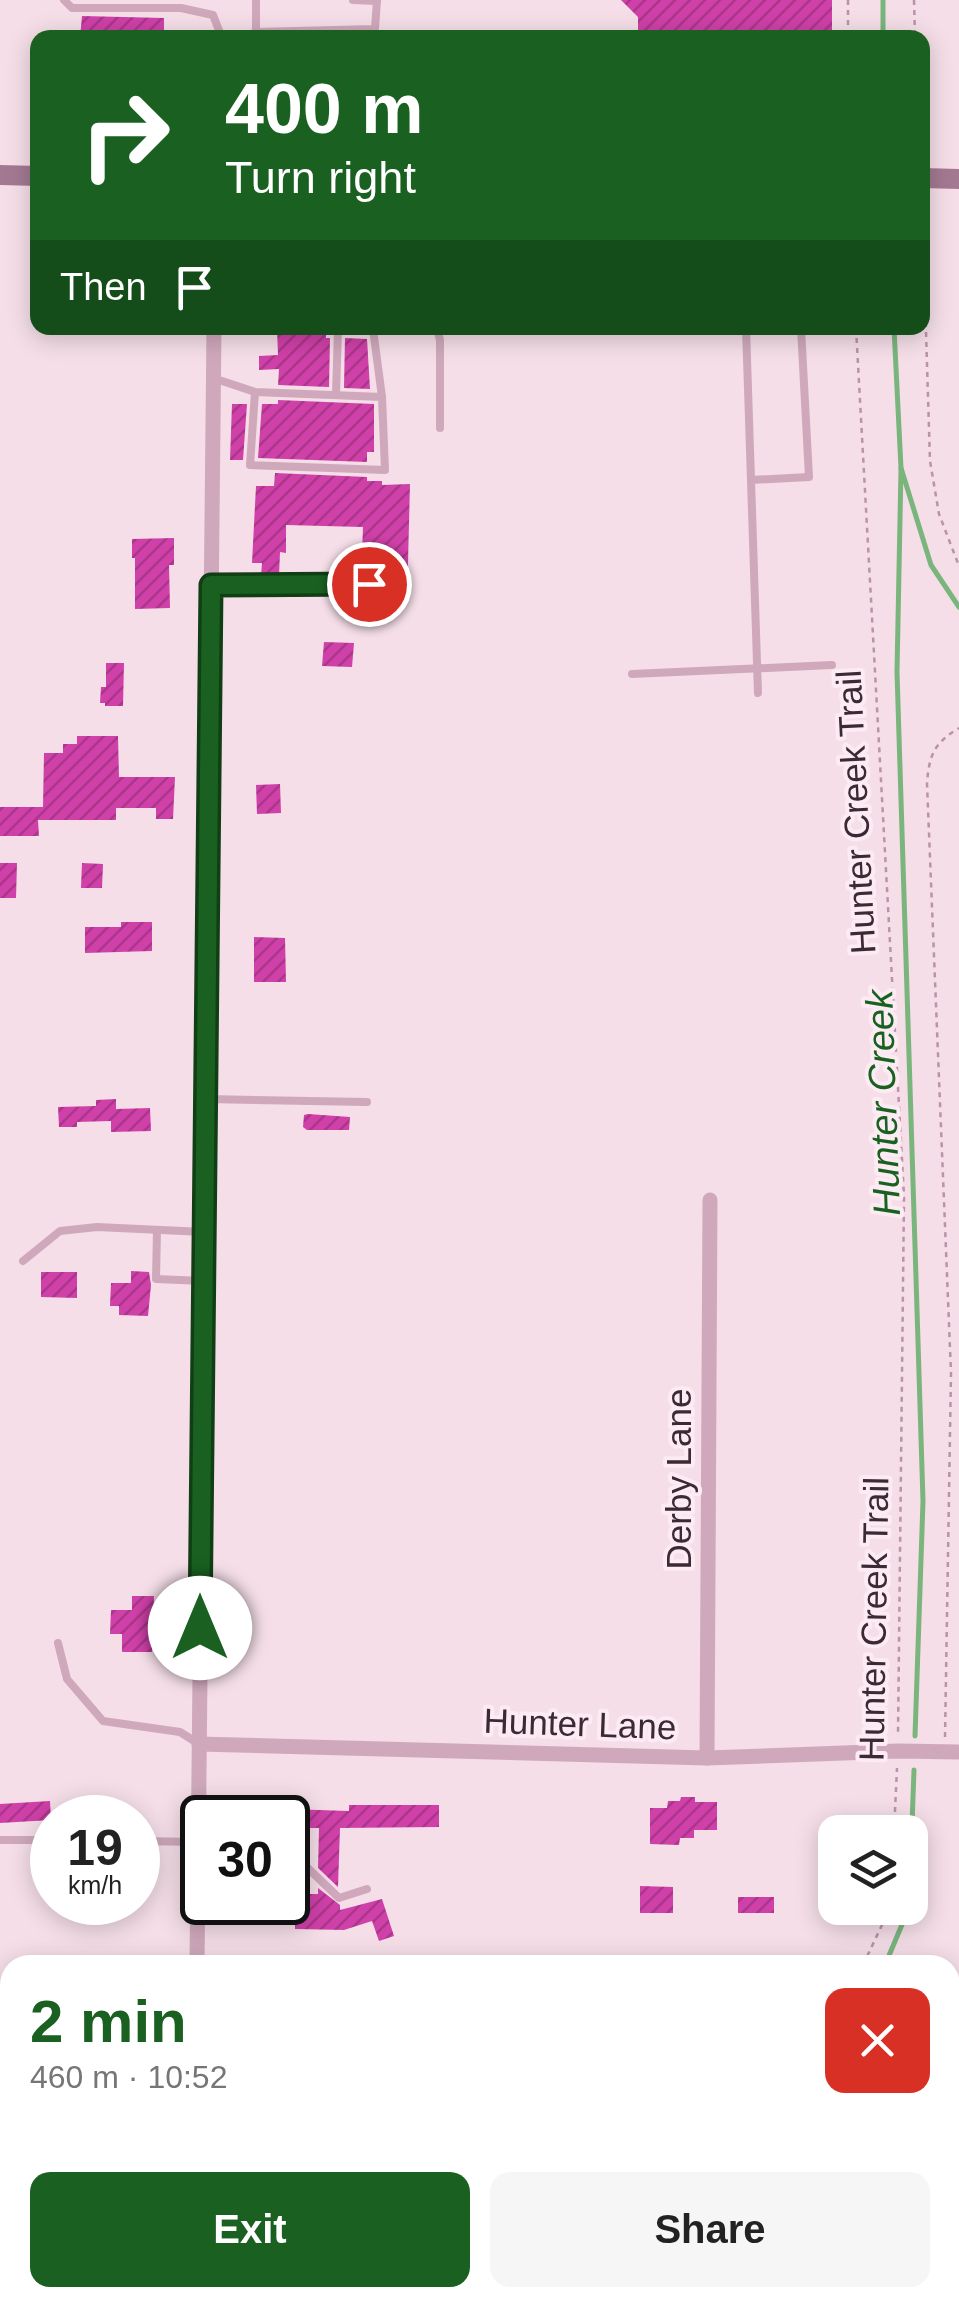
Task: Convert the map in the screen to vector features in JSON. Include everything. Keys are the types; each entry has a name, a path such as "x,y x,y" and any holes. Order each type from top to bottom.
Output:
{"main road":[{"path":"0,175 30,176"},
{"path":"930,178 959,179"}],"street":[{"path":"200,1795 214,335"},
{"name":"Derby Lane","path":"707,1758 710,1200"},
{"name":"Hunter Lane","path":"199,1744 707,1758 952,1752"},
{"path":"197,1955 198,1925"}],"lane":[{"path":"64,0 72,8 181,8 212,15 219,30"},
{"path":"255,30 256,0"},
{"path":"352,0 376,0 375,29 355,30"},
{"path":"336,395 338,335"},
{"path":"255,392 250,465 385,470 382,396 374,335"},
{"path":"439,335 440,428"},
{"path":"746,335 758,693"},
{"path":"752,480 809,477 801,335"},
{"path":"213,378 255,392 382,396"},
{"path":"211,585 369,584"},
{"path":"632,674 832,665"},
{"path":"206,1099 367,1102"},
{"path":"23,1261 60,1231 98,1227 204,1232"},
{"path":"157,1230 156,1278 204,1281"},
{"path":"58,1643 68,1679 103,1720 180,1732 199,1744"},
{"path":"0,1840 30,1840"},
{"path":"310,1871 338,1898 366,1889"}],"path":[{"path":"848,0 848,30"},
{"path":"914,0 914,30"},
{"name":"Hunter Creek Trail","path":"856,335 904,1196 895,1815"},
{"path":"926,335 930,461 939,514 959,566"},
{"path":"952,1752 950,1372 927,784 929,756 940,740 959,728"},
{"path":"869,1955 882,1925"}],"building":[{"path":"621,0 832,0 832,30 638,30 638,17"},
{"path":"82,16 164,18 164,30 81,30"},
{"path":"277,335 326,335 330,338 329,387 278,385 279,369 259,370 259,356 278,355"},
{"path":"345,338 367,339 370,389 344,388"},
{"path":"278,400 374,404 374,452 367,452 367,462 258,458 262,404 278,404"},
{"path":"232,404 247,404 243,460 230,460"},
{"path":"275,473 367,477 367,481 382,481 382,485 410,484 407,602 391,602 392,553 362,553 363,527 286,525 286,553 280,552 279,576 261,576 262,563 252,563 256,486 274,486"},
{"path":"174,538 174,565 169,565 170,608 135,609 132,539"},
{"path":"324,642 354,643 352,667 322,666"},
{"path":"106,663 124,663 123,706 100,703 101,687 106,687"},
{"path":"77,736 118,736 119,777 175,777 173,819 156,819 156,808 116,808 116,820 38,820 39,836 0,836 0,807 43,807 44,753 63,753 63,744 77,744"},
{"path":"280,784 281,813 257,814 256,785"},
{"path":"0,863 17,863 16,898 0,898"},
{"path":"82,863 103,864 102,888 81,888"},
{"path":"121,922 152,922 152,951 85,953 85,927 121,927"},
{"path":"254,937 285,938 286,982 254,982"},
{"path":"116,1099 116,1109 150,1108 151,1131 111,1132 111,1121 59,1127 58,1107 96,1106 96,1100"},
{"path":"304,1115 350,1117 349,1130 307,1130 303,1127"},
{"path":"131,1271 149,1272 148,1316 119,1315 119,1306 110,1306 111,1283 131,1283"},
{"path":"41,1272 77,1272 77,1298 41,1297"},
{"path":"132,1596 154,1596 152,1652 122,1652 122,1634 110,1634 111,1610 132,1610"},
{"path":"681,1797 695,1797 695,1802 717,1802 717,1830 694,1830 694,1838 680,1838 679,1845 650,1844 650,1808 667,1808 668,1801 680,1801"},
{"path":"30,1802 30,1821 0,1823 0,1804"},
{"path":"349,1805 439,1805 439,1827 340,1828 338,1887 318,1868 319,1828 310,1828 310,1810 349,1811"},
{"path":"640,1886 673,1887 673,1913 640,1913"},
{"path":"318,1888 340,1905 340,1910 382,1899 394,1936 379,1941 372,1921 344,1930 295,1929 295,1925 310,1925 310,1894 318,1894"},
{"path":"738,1897 774,1897 774,1913 738,1913"}],"waterway":[{"path":"883,0 883,30"},
{"name":"Hunter Creek","path":"894,335 901,468 931,565 959,607"},
{"name":"Hunter Creek","path":"901,468 897,672 923,1501 915,1736"},
{"name":"Hunter Creek","path":"912,1815 914,1770"},
{"name":"Hunter Creek","path":"889,1955 902,1925"}],"route":[{"path":"200,1628 211,585 369,584"}]}
